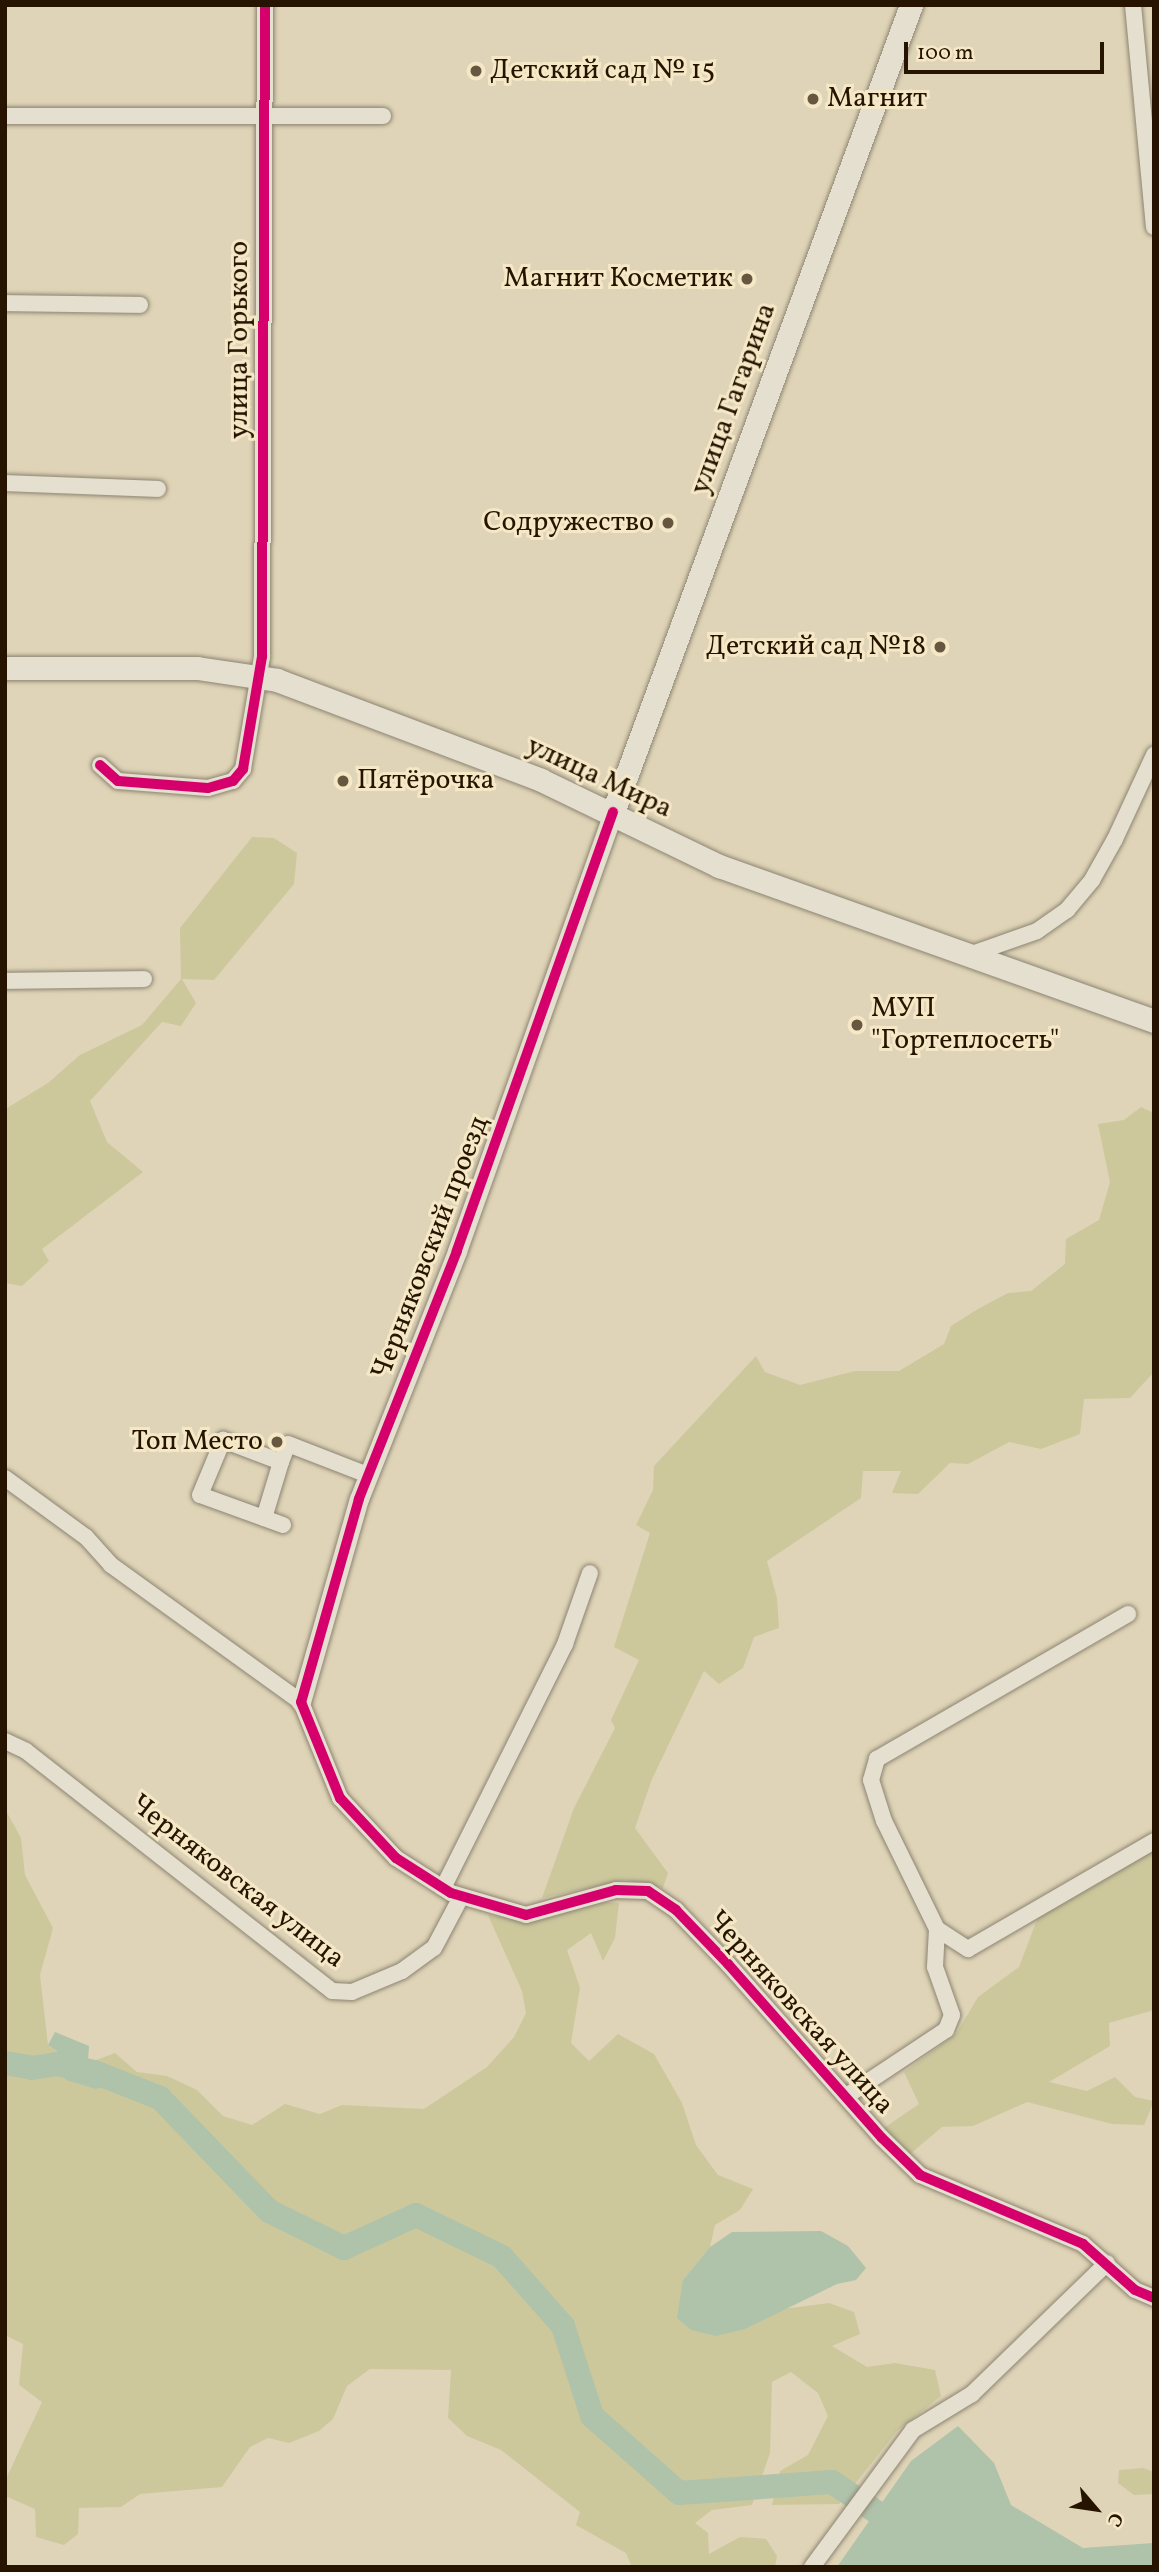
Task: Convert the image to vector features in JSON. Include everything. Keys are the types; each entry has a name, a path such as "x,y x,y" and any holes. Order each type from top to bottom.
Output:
{"main road":[{"name":"улица Гагарина","path":"613,813 911,5"},
{"name":"улица Мира","path":"5,668 197,668 258,674 541,780 719,866 1154,1021"}],"street":[{"name":"улица Горького","path":"100,765 118,781 140,785 219,788 233,781 243,769 258,674 262,626 265,5"},
{"path":"1133,5 1154,227"},
{"path":"5,116 383,116"},
{"path":"5,303 140,304"},
{"path":"5,483 158,489"},
{"path":"970,955 1037,931 1067,910 1092,880 1115,839 1154,755"},
{"name":"Черняковский проезд","path":"301,1702 324,1611 368,1475 457,1251 613,813"},
{"path":"5,981 144,979"},
{"path":"281,1462 223,1440 200,1496 282,1525"},
{"path":"264,1518 288,1444 368,1475"},
{"path":"5,1478 86,1537 111,1565 301,1702"},
{"path":"443,1888 565,1644 590,1573"},
{"path":"848,2095 946,2030 952,2015 935,1966 937,1929 884,1821 871,1780 877,1759 1128,1614"},
{"name":"Черняковская улица","path":"301,1702 340,1798 396,1858 461,1897 526,1915 616,1890 649,1891 676,1910 848,2095 882,2138 920,2175 1083,2244 1135,2290 1154,2298"},
{"name":"Черняковская улица","path":"5,1741 26,1751 332,1991 352,1992 402,1970 434,1948 461,1897"},
{"path":"937,1929 968,1950 1154,1841"},
{"path":"811,2567 847,2514 913,2430 972,2394 1107,2263"}],"shaded area":[{"path":"252,837 274,838 297,853 294,884 214,980 182,979 196,1003 181,1026 162,1022 90,1101 107,1142 143,1172 42,1249 49,1261 22,1286 5,1283 7,1108 48,1083 80,1055 142,1025 181,979 180,928"},
{"path":"1141,1107 1154,1113 1154,1372 1130,1398 1084,1399 1080,1434 1041,1449 1009,1442 968,1464 950,1463 918,1494 892,1493 901,1471 863,1471 861,1498 767,1561 777,1598 779,1628 754,1637 743,1668 719,1684 704,1671 652,1779 635,1828 668,1873 663,1888 624,1880 542,1898 574,1808 615,1728 611,1720 639,1660 614,1647 650,1533 636,1525 653,1490 654,1466 756,1356 765,1372 800,1385 855,1371 899,1371 944,1344 951,1326 978,1309 1008,1293 1031,1291 1065,1264 1066,1239 1099,1220 1110,1182 1098,1124 1124,1120"},
{"path":"5,1809 21,1838 25,1875 53,1928 40,1975 48,2045 57,2051 58,2069 66,2080 87,2075 91,2062 115,2053 137,2072 167,2076 197,2090 223,2116 252,2125 285,2104 320,2114 342,2105 424,2109 487,2067 514,2037 526,2013 522,1991 488,1915 527,1921 603,1902 619,1903 615,1938 603,1961 591,1933 567,1950 580,1988 571,2043 589,2061 618,2034 654,2054 682,2103 696,2145 718,2175 753,2189 740,2210 715,2225 710,2247 683,2280 745,2329 783,2309 829,2303 854,2312 860,2334 832,2346 867,2367 895,2363 935,2370 941,2396 897,2431 839,2504 772,2505 780,2471 808,2455 828,2416 818,2393 791,2372 772,2382 770,2453 752,2505 712,2510 695,2523 708,2533 709,2554 740,2537 766,2539 777,2556 775,2567 632,2567 626,2553 576,2525 580,2512 501,2450 467,2436 448,2418 451,2370 370,2369 347,2386 333,2419 319,2431 289,2443 268,2438 250,2447 222,2487 140,2494 121,2507 79,2508 78,2534 64,2545 36,2537 35,2509 5,2496 5,2481 42,2402 19,2385 23,2344 5,2335"},
{"path":"1154,1846 1154,2010 1109,2023 1110,2046 1049,2082 1087,2091 1115,2077 1135,2097 1154,2101 1144,2125 1112,2124 1027,2102 973,2126 942,2127 909,2155 884,2128 919,2104 904,2072 956,2034 978,1997 1019,1967 1038,1917"},
{"path":"55,2032 89,2046 87,2074 113,2076 115,2084 96,2089 66,2080 58,2070 57,2051 48,2045"},
{"path":"821,2231 848,2246 866,2268 856,2280 837,2284 745,2329 716,2336 691,2330 677,2318 683,2280 710,2247 732,2232"},
{"path":"958,2426 994,2463 1011,2505 1083,2548 1154,2543 1154,2567 837,2567 911,2461"},
{"path":"1143,2468 1154,2472 1154,2494 1134,2495 1118,2483 1119,2470"}],"waterway":[{"path":"5,2063 32,2068 57,2064 94,2072 160,2098 269,2211 344,2248 416,2215 502,2257 563,2326 592,2416 679,2493 832,2482 875,2511"}],"cycle path":[{"path":"100,765 118,781 208,788 233,781 243,769 262,657 265,5"},
{"path":"613,812 457,1251 359,1499 301,1702 340,1798 396,1858 451,1893 526,1915 616,1890 648,1891 676,1910 728,1964 882,2138 920,2175 1083,2244 1135,2290 1154,2298"}],"place":[{"name":"Детский сад № 15","path":"476,71"},
{"name":"Магнит","path":"813,99"},
{"name":"Магнит Косметик","path":"747,279"},
{"name":"Содружество","path":"668,523"},
{"name":"Детский сад №18","path":"940,647"},
{"name":"Пятёрочка","path":"343,781"},
{"name":"МУП \"Гортеплосеть\"","path":"857,1025"},
{"name":"Топ Место","path":"277,1442"}]}
